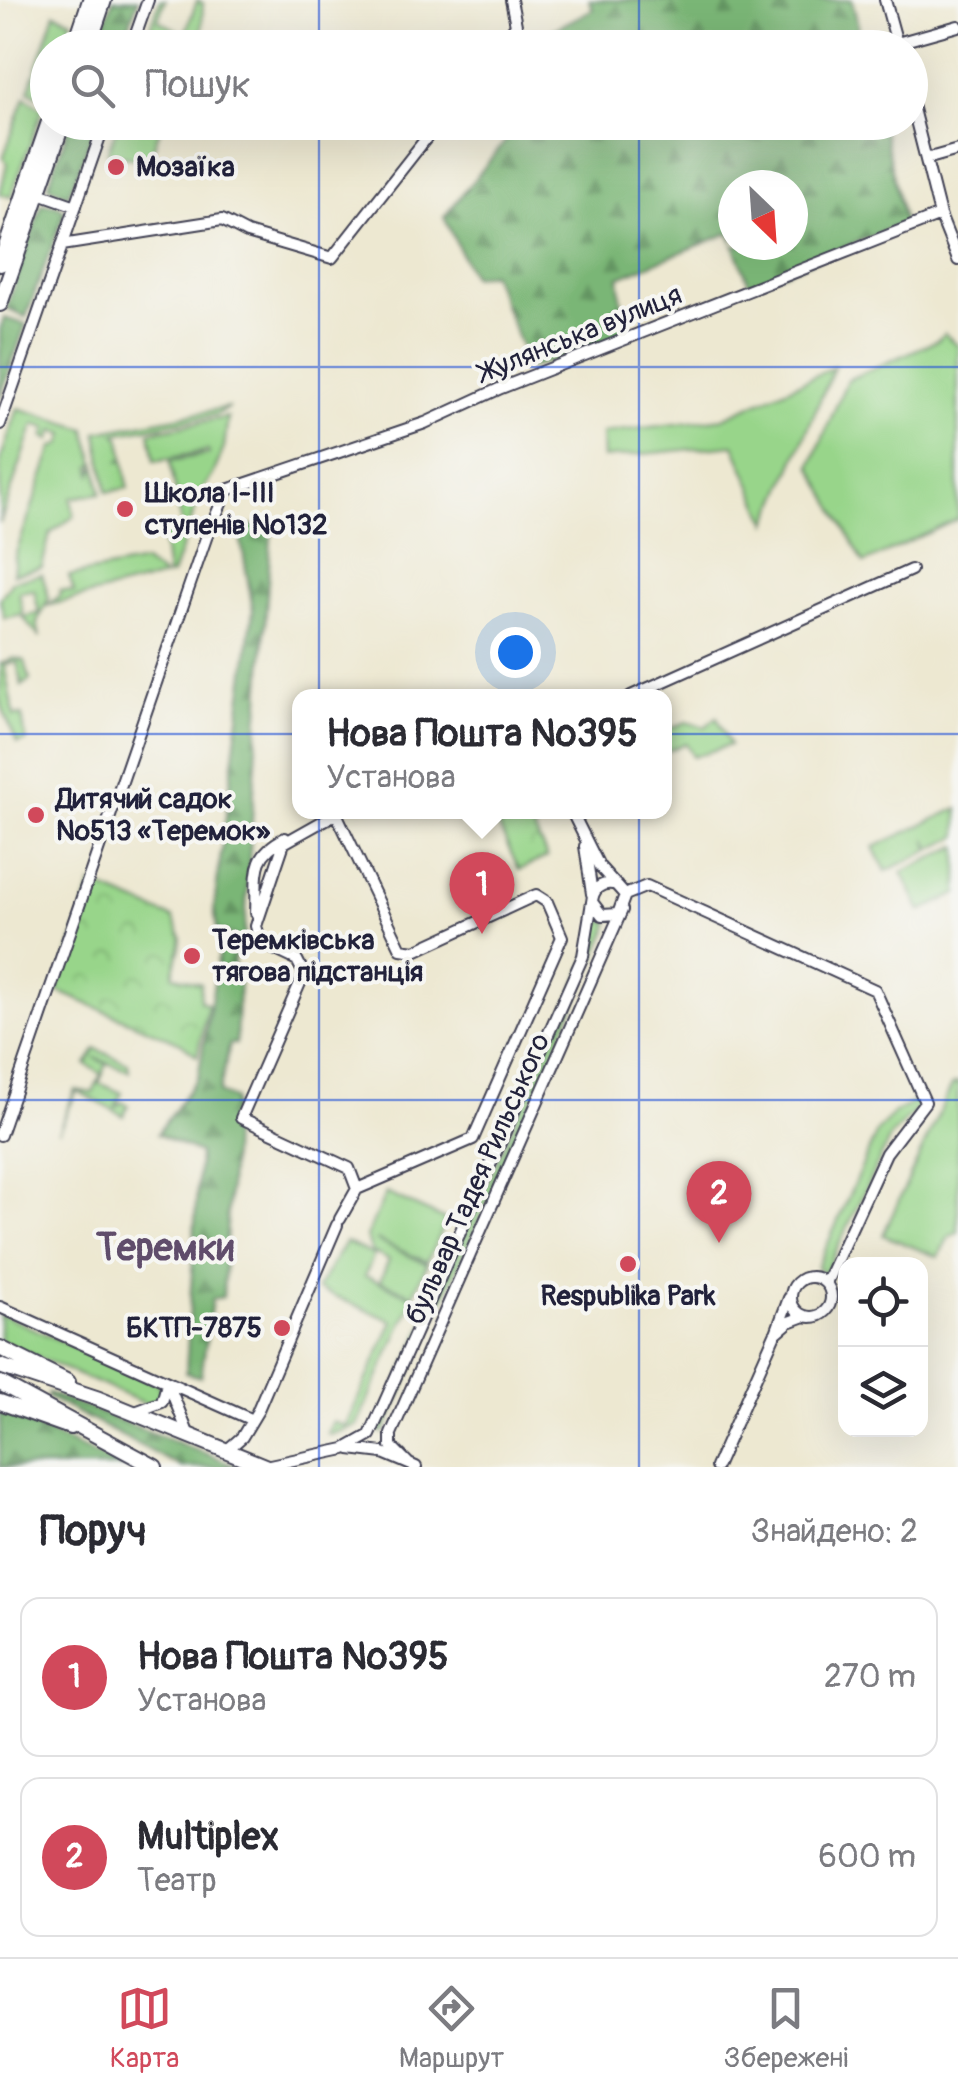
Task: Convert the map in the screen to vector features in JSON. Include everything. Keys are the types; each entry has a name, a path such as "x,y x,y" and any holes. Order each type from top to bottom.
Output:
{"highway":[{"path":"80,30 90,0"},
{"path":"94,30 104,0"},
{"path":"0,264 43,140"},
{"path":"0,304 56,140"},
{"path":"0,1348 99,1399 266,1466"},
{"path":"6,1377 99,1399"},
{"path":"6,1377 155,1467"},
{"path":"0,1402 46,1421 94,1433"}],"street":[{"path":"137,30 148,0"},
{"path":"511,0 516,25 512,30"},
{"path":"886,0 894,30"},
{"path":"928,36 958,26"},
{"path":"0,424 99,140"},
{"path":"62,246 222,220 247,234 332,258 425,140"},
{"path":"921,140 940,215 958,260"},
{"path":"926,159 958,150"},
{"path":"38,193 76,206"},
{"name":"Жулянська вулиця","path":"0,1134 206,538 227,490 425,423 501,388 940,215"},
{"path":"647,689 912,570"},
{"path":"256,932 261,854 324,819"},
{"path":"227,1450 242,1437 250,1418 258,1412 338,1222 357,1189 466,1146 475,1136 562,939 543,898 530,897 415,951 401,949 341,819"},
{"name":"бульвар Тадея Рильського","path":"575,819 614,884"},
{"path":"256,932 281,849 295,833"},
{"name":"бульвар Тадея Рильського","path":"345,1449 363,1442 373,1430 583,956 592,899 583,836"},
{"path":"614,884 625,894 622,910 608,916 592,899 598,887 614,884"},
{"path":"625,894 647,886 868,984 875,990 924,1102 894,1138 826,1283 831,1296 828,1307 819,1315 789,1322 775,1334"},
{"name":"бульвар Тадея Рильського","path":"412,1465 391,1446 390,1434 622,910"},
{"path":"256,932 296,960 304,974 241,1118 349,1168 357,1189"},
{"path":"716,1467 791,1292 806,1277 826,1283"},
{"path":"791,1292 795,1310 806,1316"},
{"path":"0,1307 250,1418"},
{"path":"168,1383 174,1408 188,1434"},
{"path":"134,1412 156,1407 168,1383"},
{"path":"174,1408 180,1400 194,1394"},
{"path":"120,1448 135,1467"},
{"path":"266,1466 345,1449 383,1453 412,1465"}],"green space":[{"path":"113,0 138,0 128,30 102,30"},
{"path":"160,0 165,0 158,20 177,30 150,30"},
{"path":"589,0 852,0 859,30 553,30 593,9"},
{"path":"197,1 203,3 202,30 186,30"},
{"path":"55,13 72,20 69,30 49,30"},
{"path":"25,97 30,100 32,140 11,197 0,194 7,163 3,158"},
{"path":"64,140 90,140 68,195 48,186"},
{"path":"112,140 156,140 149,162 108,152"},
{"path":"506,140 885,140 904,223 750,286 740,260 808,260 808,170 718,170 718,237 619,277 625,335 530,368 491,273 472,277 444,217"},
{"path":"42,204 57,205 65,211 26,317 6,309"},
{"path":"4,318 26,324 0,398 0,330"},
{"path":"944,333 958,346 958,519 864,563 811,466 847,380 938,340"},
{"path":"834,367 768,523 734,445 603,458 602,433 723,418"},
{"path":"229,407 216,415 115,434 120,437 124,459 120,461 124,462 128,488 107,492 97,432"},
{"path":"18,408 86,429 95,463 91,466 92,474 96,465 101,493 71,498 74,516 50,534 42,567 13,574 15,556 53,447 61,445 65,434 54,430 50,440 44,437 47,428 34,424 0,523 0,461"},
{"path":"228,417 224,448 201,492 172,575 167,576 162,536 182,527 170,461 209,454 208,451 155,461 150,432"},
{"path":"272,522 244,940 217,930 214,907 253,610 241,540 247,527"},
{"path":"144,562 164,577 46,606 60,596 60,590 74,592 69,576"},
{"path":"42,574 49,598 37,622 40,638 23,617 39,613 34,590 19,592 23,614 4,618 0,599 12,581"},
{"path":"14,658 25,661 30,680 22,686 17,662 4,664 14,716 22,715 26,741 17,743 0,702 0,664"},
{"path":"717,717 730,745 693,757 686,743 672,749 672,728 686,722 705,727"},
{"path":"958,808 958,837 932,849 926,839 931,850 886,871 874,847"},
{"path":"529,819 547,857 519,870 496,821"},
{"path":"958,846 958,894 921,911 902,872"},
{"path":"92,884 173,918 182,938 173,975 201,984 200,1001 208,1004 197,1056 181,1043 57,991"},
{"path":"597,919 610,922 606,934 384,1433 377,1430 591,951"},
{"path":"222,936 240,955 234,955 234,979 239,979 236,1044 230,1044 219,1093 234,1099 223,1297 212,1299 201,1377 186,1373 199,1153 157,1134 198,1077"},
{"path":"96,1049 128,1063 129,1071 95,1058 107,1064 99,1083 122,1093 115,1108 122,1102 128,1105 124,1116 77,1091 58,1132 75,1090 93,1093 101,1074 86,1064"},
{"path":"958,1083 958,1232 949,1237 938,1257 883,1235 952,1085"},
{"path":"919,1099 919,1107 891,1136 825,1274 817,1268 877,1132 893,1114"},
{"path":"386,1193 446,1220 427,1262 376,1240 427,1264 413,1295 380,1281 389,1260 372,1252 366,1237"},
{"path":"345,1242 374,1255 365,1276 414,1297 357,1425 330,1435 327,1433 333,1422 346,1426 393,1321 317,1289"},
{"path":"0,1314 159,1384 161,1398 148,1405 0,1341"},
{"path":"48,1393 241,1467 181,1467 47,1397"},
{"path":"0,1411 123,1467 0,1467"}],"place":[{"name":"Мозаїка","path":"116,167"},
{"name":"Школа І-ІІІ ступенів №132","path":"125,509"},
{"name":"Дитячий садок №513 «Теремок»","path":"36,815"},
{"name":"Нова Пошта №395","path":"482,934"},
{"name":"Теремківська тягова підстанція","path":"192,956"},
{"name":"Multiplex","path":"719,1243"},
{"name":"Respublika Park","path":"628,1264"},
{"name":"БКТП-7875","path":"282,1328"}],"district":[{"name":"Теремки","path":"165,1248"}]}
